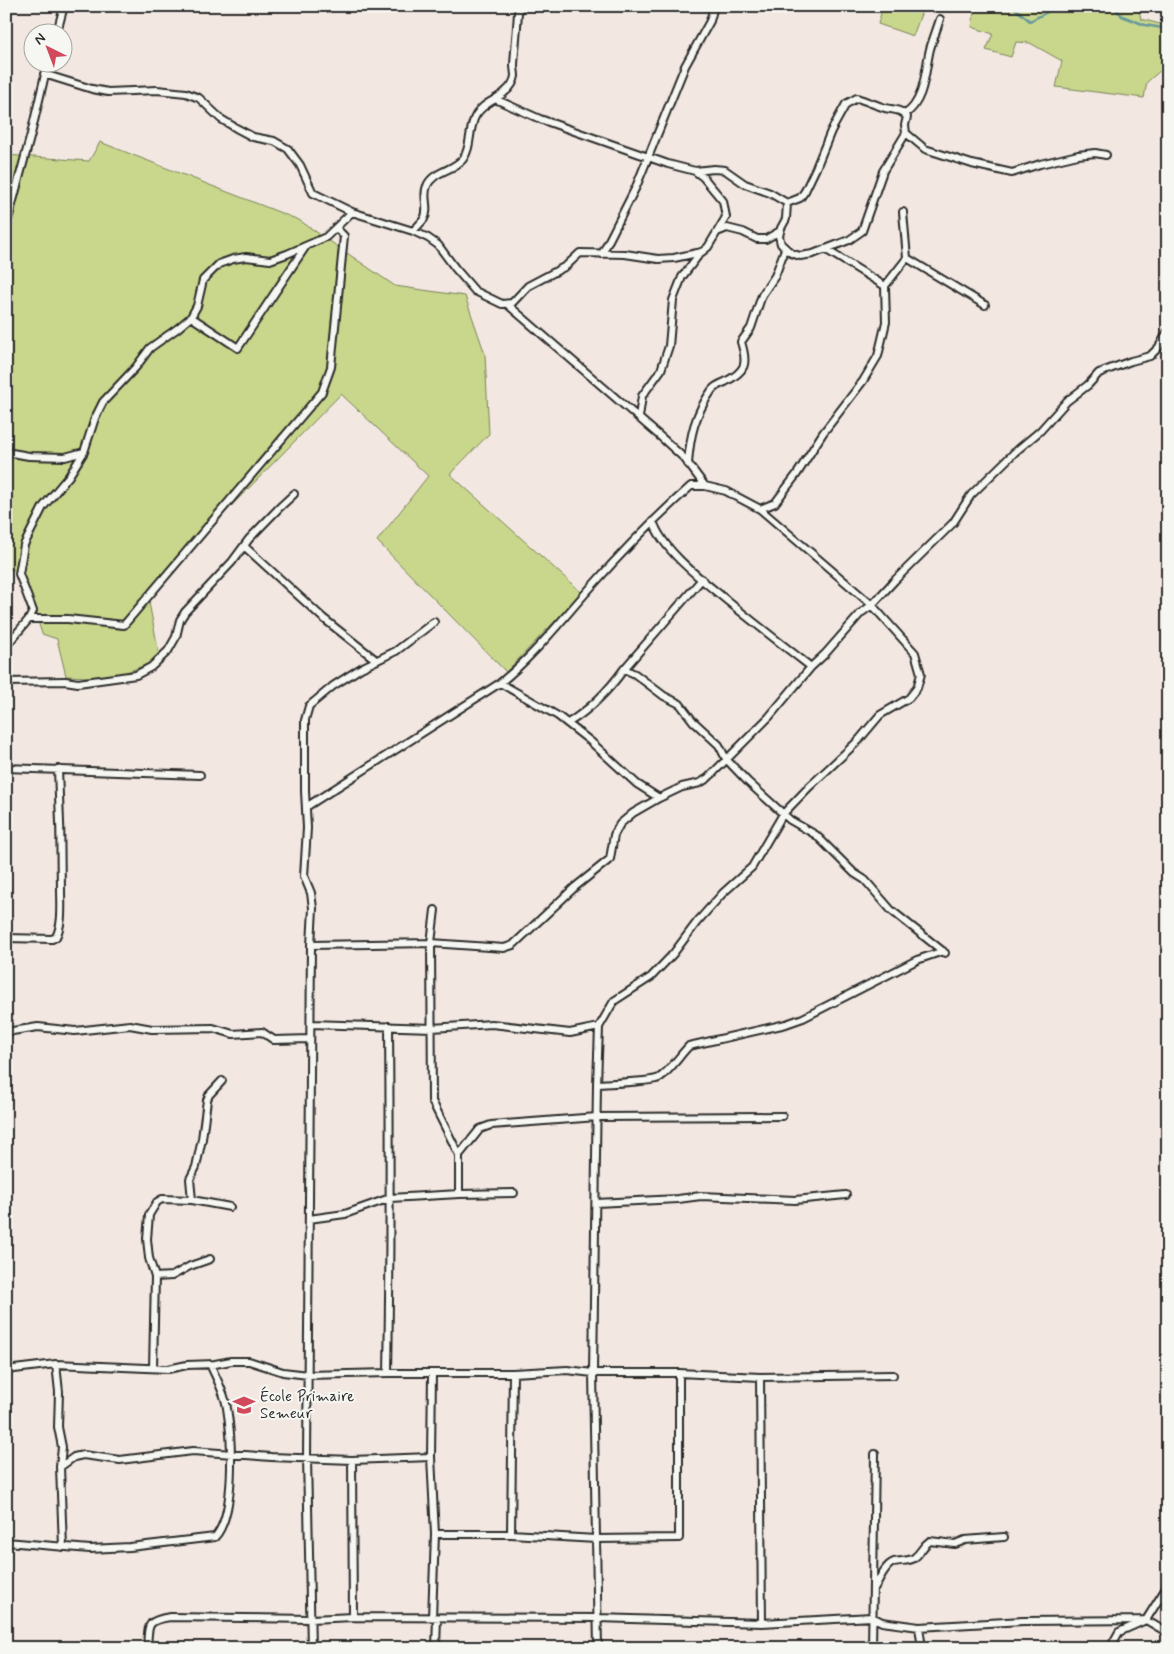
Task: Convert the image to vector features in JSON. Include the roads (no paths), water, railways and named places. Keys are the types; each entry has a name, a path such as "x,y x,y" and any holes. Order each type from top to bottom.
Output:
{"street":[{"path":"60,22 64,6"},
{"path":"414,231 424,219 426,211 424,196 431,179 462,159 466,154 472,123 482,106 504,94 512,86 515,76 518,12 521,6"},
{"path":"602,254 636,187 685,66 710,21 714,6"},
{"path":"905,114 920,94 940,19"},
{"path":"6,227 31,134 44,74 108,92 157,90 186,93 199,98 221,119 236,128 253,137 274,141 288,148 300,165 313,193 352,212 414,231 438,245 465,281 475,291 502,304 512,303 528,286 566,266 580,253 625,254 658,259 674,258 702,252"},
{"path":"857,98 884,108 898,110 905,114 907,117 906,133 883,171 862,231 849,240 813,254 800,256 791,254 781,244 779,236 786,219 787,203 800,198 805,191 831,131 846,104 852,99 857,98"},
{"path":"495,99 540,119 648,158 695,171 703,177 723,201 726,217 708,247 682,277 673,300 669,346 661,370 642,396 639,418"},
{"path":"906,133 925,149 972,164 1012,173 1078,155 1106,154"},
{"path":"695,171 714,168 726,170 745,184 770,193 787,203"},
{"path":"6,646 29,619 33,611 18,574 24,545 43,507 69,476 84,452 95,418 103,402 136,367 150,348 191,316 197,306 203,280 219,264 233,258 246,257 270,260 318,242 352,212"},
{"path":"760,509 775,503 792,481 823,433 863,381 878,356 886,322 885,286 907,258 903,212"},
{"path":"29,619 68,619 124,625 322,392 331,367 344,236 336,228"},
{"path":"717,232 728,228 743,232 757,239 766,239 780,231"},
{"path":"191,316 238,348 306,245"},
{"path":"688,464 690,439 696,418 714,387 737,375 744,368 746,358 741,342 751,328 762,295 775,276 785,249"},
{"path":"824,249 885,286"},
{"path":"907,258 985,305"},
{"path":"507,304 639,418 688,464 704,486"},
{"path":"311,944 431,943 504,948 513,945 575,886 610,859 614,835 620,824 633,813 659,798 682,787 700,783 769,717 811,667 861,613 872,605 953,523 972,494 1015,452 1040,431 1067,400 1088,386 1099,373 1150,356 1159,347 1168,331"},
{"path":"6,452 29,456 65,457 84,452"},
{"path":"306,807 500,683 515,671 539,647 652,521 691,486 704,486 726,491 760,509 872,605 915,653 921,674 917,688 909,698 880,715 858,741 783,814 752,868 723,893 697,922 673,954 651,977 614,1001 599,1027 593,1373 598,1648"},
{"path":"6,682 65,681 78,683 136,675 151,668 168,651 176,637 180,620 185,612 232,562 280,506 294,494"},
{"path":"652,521 656,531 663,540 702,579 811,667"},
{"path":"244,546 323,618 376,660"},
{"path":"568,723 580,716 616,679 702,579"},
{"path":"311,1648 307,1458 311,944 313,908 311,893 304,876 307,828 305,720 309,706 333,686 361,668 396,651 434,622"},
{"path":"597,1084 658,1079 689,1046 786,1024 803,1018 917,960 944,952 891,910 865,880 854,873 816,835 790,820 748,782 726,759 719,745 693,721 680,704 664,696 635,674 624,670"},
{"path":"500,683 568,723 590,740 637,784 659,798"},
{"path":"6,768 200,775"},
{"path":"6,938 52,939 58,934 61,916 61,862 58,769"},
{"path":"434,910 431,943 432,1100 459,1155 459,1194"},
{"path":"311,1024 432,1028 492,1024 570,1033 599,1027"},
{"path":"6,1032 38,1027 75,1031 130,1025 152,1029 213,1028 234,1034 262,1032 274,1040 310,1039"},
{"path":"388,1373 389,1026"},
{"path":"192,1200 190,1179 196,1167 202,1140 207,1100 209,1095 222,1081"},
{"path":"459,1155 480,1129 491,1124 597,1117 782,1116"},
{"path":"309,1219 345,1214 390,1198 514,1193"},
{"path":"596,1203 678,1200 701,1196 795,1200 846,1196"},
{"path":"153,1368 155,1277 149,1258 147,1240 149,1215 152,1208 162,1199 192,1200 230,1207"},
{"path":"155,1277 172,1276 190,1266 210,1259"},
{"path":"6,1370 56,1364 168,1369 186,1365 249,1361 283,1372 308,1375 513,1373 567,1370 593,1373 679,1373 760,1377 893,1376"},
{"path":"56,1364 59,1392 58,1427 62,1447 60,1467 63,1547"},
{"path":"6,1542 90,1549 130,1548 215,1537 224,1523 229,1498 231,1453 227,1407 210,1364"},
{"path":"432,1373 431,1457 435,1534 434,1618 436,1648"},
{"path":"511,1534 513,1373"},
{"path":"435,1534 511,1534 596,1539 678,1538 679,1373"},
{"path":"760,1377 762,1623"},
{"path":"60,1467 74,1457 83,1455 120,1460 193,1451 271,1457 352,1460 431,1457"},
{"path":"872,1648 875,1454"},
{"path":"352,1460 352,1617"},
{"path":"874,1588 889,1565 894,1562 910,1560 920,1553 923,1546 930,1541 955,1544 965,1540 1004,1537"},
{"path":"1110,1648 1120,1632 1146,1620 1168,1585"},
{"path":"147,1648 149,1626 154,1620 170,1617 311,1619 352,1617 598,1618 762,1623 872,1617 882,1622 919,1627 1023,1621 1146,1620 1168,1633"},
{"path":"919,1627 922,1648"}],"waterway":[{"path":"1012,6 1030,21 1059,6"},
{"path":"1114,6 1122,16 1145,25 1168,29"}],"place":[{"name":"École Primaire Semeur","path":"244,1405"}]}
